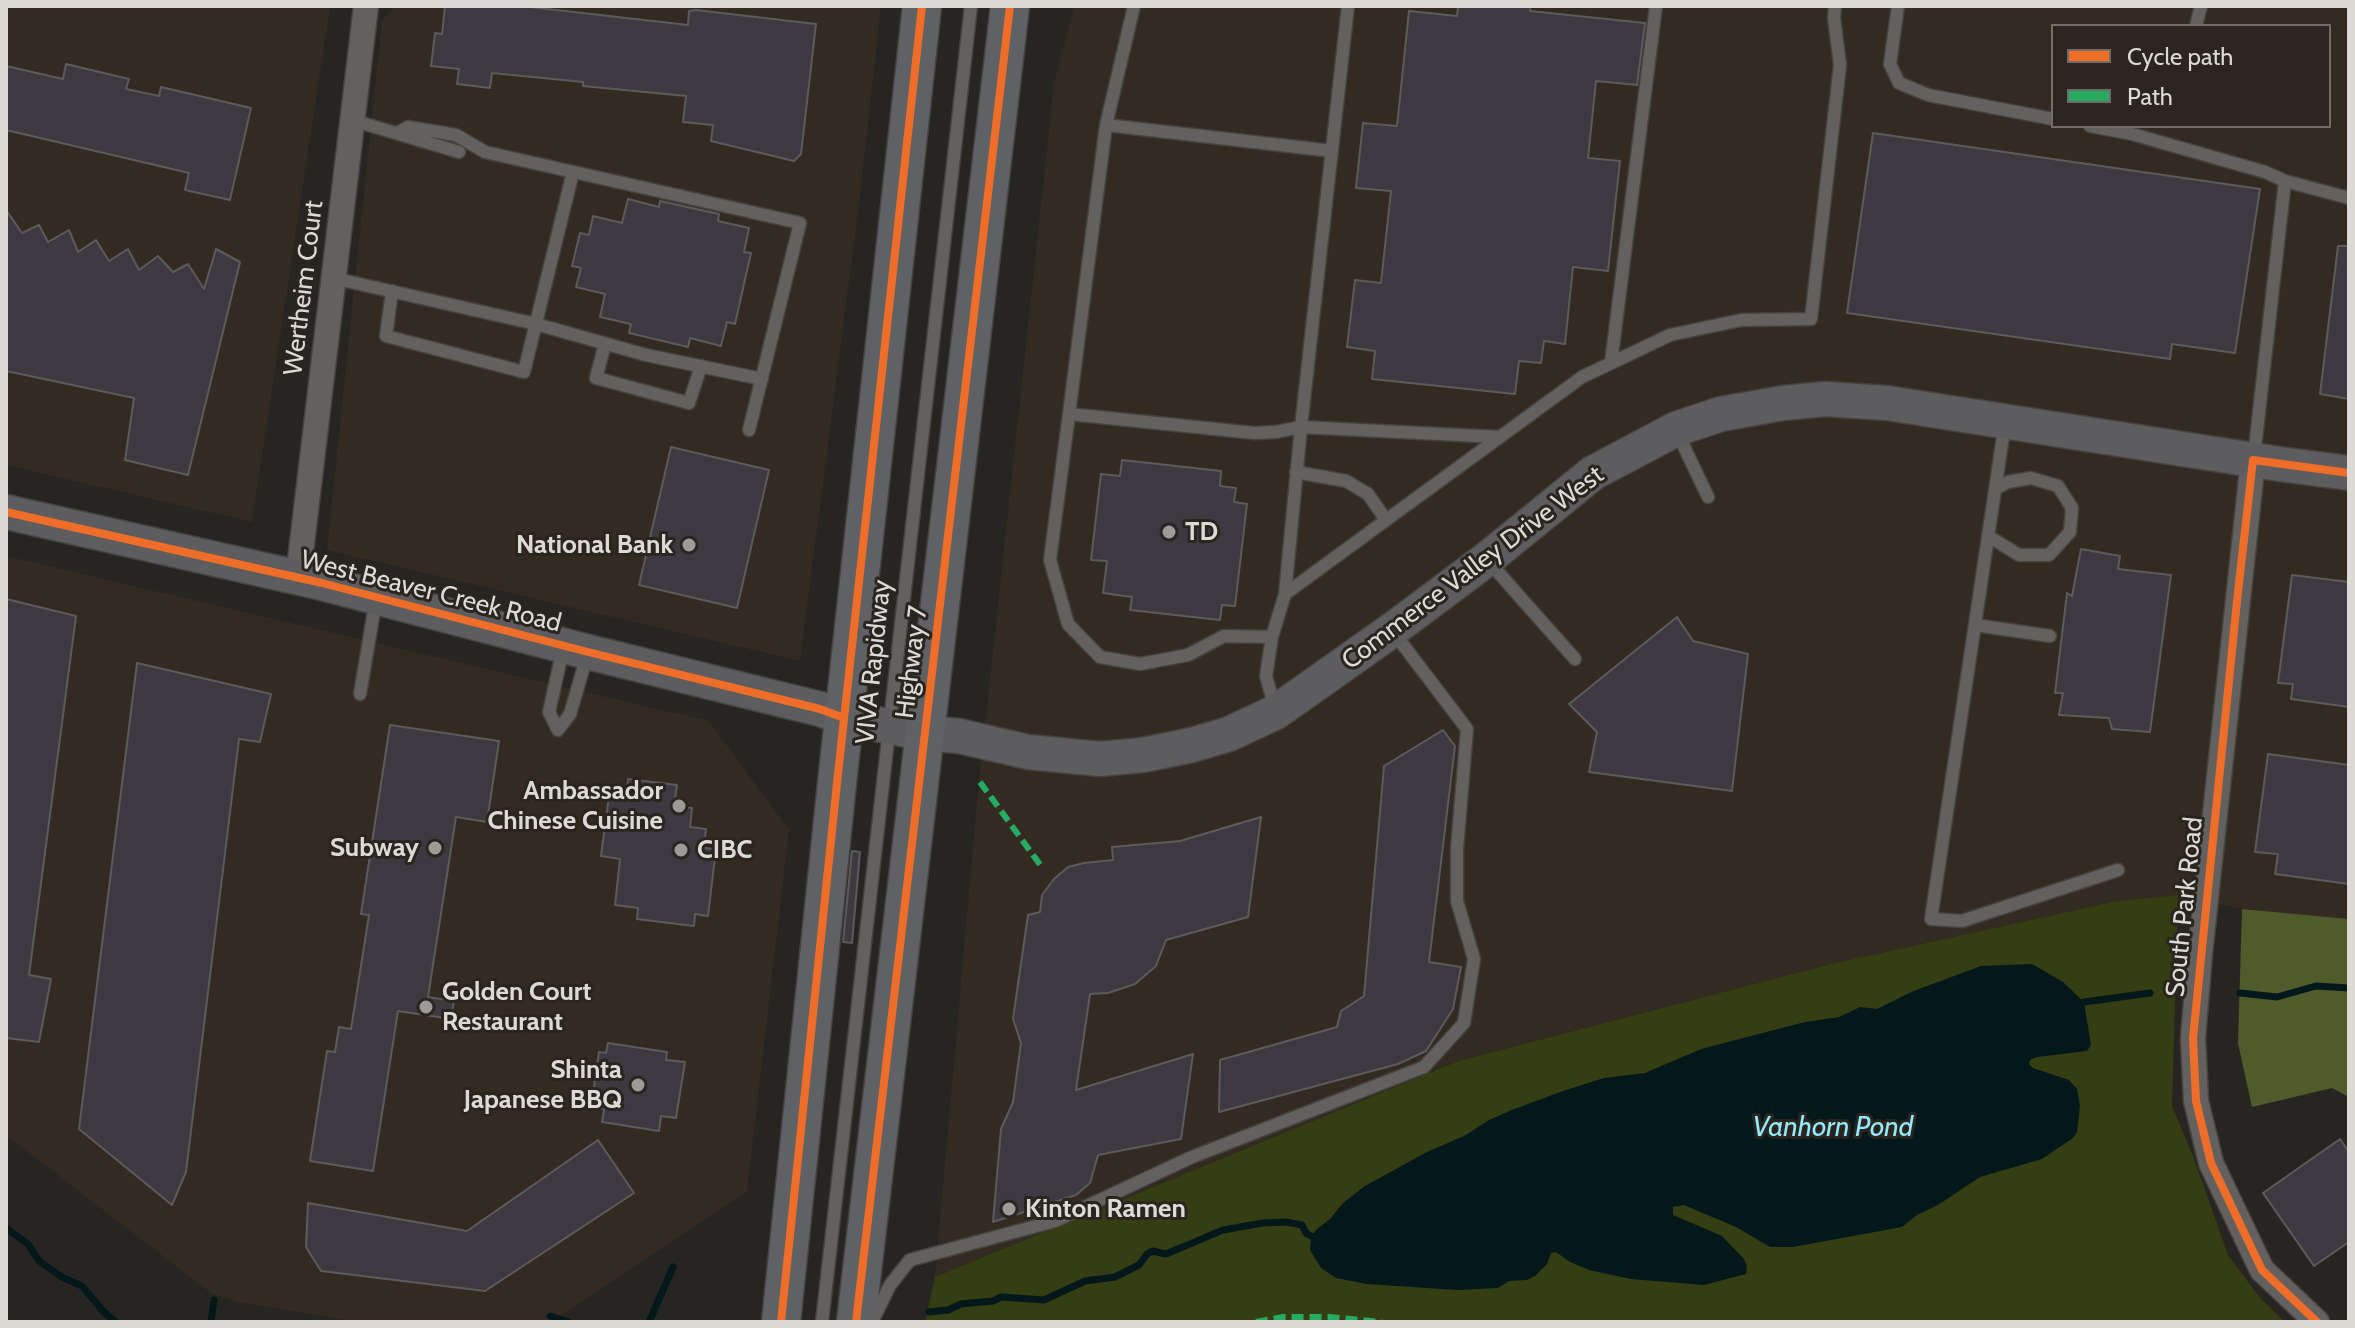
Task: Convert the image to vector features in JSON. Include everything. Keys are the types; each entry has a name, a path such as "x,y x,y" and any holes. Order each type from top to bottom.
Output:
{"main road":[{"path":"781,1322 922,6"},
{"name":"Highway 7","path":"856,1322 907,729 1010,6"}],"street":[{"name":"Wertheim Court","path":"298,577 366,6"},
{"name":"Commerce Valley Drive West","path":"907,729 959,736 1028,752 1100,759 1143,755 1229,734 1276,712 1392,630 1487,559 1593,473 1676,429 1721,414 1825,399 1887,403 2349,473"},
{"name":"South Park Road","path":"2253,460 2200,954 2193,1038 2196,1101 2211,1163 2262,1270 2317,1322"},
{"name":"West Beaver Creek Road","path":"6,512 298,577 820,709 844,718 907,729"}],"lane":[{"name":"VIVA Rapidway","path":"822,1322 907,729 897,651 971,6"},
{"path":"1134,6 1106,125 1050,560 1068,624 1100,657 1140,664 1188,655 1224,636 1272,637"},
{"path":"1276,712 1266,676 1272,637 1285,594 1348,6"},
{"path":"1611,363 1656,6"},
{"path":"1285,594 1582,377 1670,335 1741,320 1811,319 1840,65 1835,6"},
{"path":"1898,6 1890,64 1899,83 1928,95 2051,119"},
{"path":"352,120 459,152"},
{"path":"1106,125 1332,151"},
{"path":"397,133 408,127 456,135 485,152 800,223 749,430"},
{"path":"2100,128 2132,134 2349,198"},
{"path":"392,291 386,336 524,372 573,172"},
{"path":"2253,460 2285,181"},
{"path":"333,278 762,379"},
{"path":"605,344 596,378 689,403 701,366"},
{"path":"1069,414 1254,433 1301,427 1499,437"},
{"path":"2005,423 1931,919 1962,921 2118,870"},
{"path":"1676,429 1708,497"},
{"path":"1296,472 1346,481 1368,494 1386,520"},
{"path":"1988,536 2019,555 2049,555 2070,532 2072,508 2058,486 2031,478 2008,482 1995,489"},
{"path":"1487,559 1575,659"},
{"path":"360,694 377,597"},
{"path":"1975,625 2050,636"},
{"path":"872,1322 890,1285 910,1260 1055,1221 1192,1157 1424,1067 1464,1023 1474,959 1457,901 1457,849 1467,729 1392,630"},
{"path":"576,649 570,714 558,730 549,712 576,649"}],"shaded area":[{"path":"6,6 330,6 252,522 6,465"},
{"path":"394,6 881,6 859,204 800,661 327,550 382,21"},
{"path":"1074,6 2349,6 2349,919 2242,909 2178,895 2117,901 1835,963 1457,1061 935,1277 978,791 1054,84"},
{"path":"6,556 709,721 789,830 747,1191 551,1322 357,1322 237,1302 211,1293 6,1135"}],"green space":[{"path":"2178,895 2172,1106 2228,1255 2260,1298 2285,1322 925,1322 935,1277 1458,1061 1835,963 2117,901"},
{"path":"2242,909 2349,919 2349,1097 2332,1088 2252,1107 2238,1043"}],"water":[{"name":"Vanhorn Pond","path":"2032,964 2063,982 2084,1002 2091,1045 2087,1051 2037,1057 2029,1064 2069,1080 2077,1089 2080,1106 2077,1132 2042,1159 1980,1177 1902,1227 1793,1247 1770,1247 1736,1227 1684,1205 1673,1207 1673,1215 1722,1236 1747,1266 1746,1274 1704,1285 1631,1279 1589,1270 1556,1252 1551,1253 1547,1264 1535,1276 1527,1280 1509,1281 1498,1288 1457,1290 1367,1284 1336,1278 1321,1268 1310,1250 1311,1236 1343,1203 1365,1186 1512,1110 1604,1078 1645,1073 1701,1049 1805,1022 1839,1017 1860,1007 1877,1009 1911,992 1981,966"}],"building":[{"path":"445,6 521,6 688,25 689,11 696,10 816,24 801,154 794,161 711,141 713,125 683,122 686,96 492,73 490,88 457,84 459,69 431,66 435,33 442,34"},
{"path":"1458,6 1530,6 1530,11 1645,23 1637,85 1596,81 1588,158 1620,161 1608,271 1573,267 1565,344 1544,341 1541,363 1519,361 1515,394 1372,379 1375,351 1347,347 1355,280 1381,283 1391,191 1356,188 1363,123 1397,126 1409,11 1457,16"},
{"path":"66,64 129,79 126,89 159,96 161,87 251,108 230,200 185,190 189,173 6,130 6,66 63,79"},
{"path":"1873,133 2260,189 2235,353 2172,344 2170,359 1847,313"},
{"path":"628,199 659,207 660,201 719,214 718,221 749,228 744,252 751,253 735,324 727,322 721,346 690,338 688,347 629,333 631,324 600,317 605,294 576,287 581,268 572,266 580,233 589,235 593,216 622,223"},
{"path":"6,210 22,233 39,225 48,242 69,230 78,252 96,240 109,261 128,249 139,270 158,256 173,272 188,264 204,289 216,249 240,262 188,475 125,460 134,398 6,371"},
{"path":"2338,246 2349,246 2349,399 2320,394"},
{"path":"671,447 769,470 737,608 639,585"},
{"name":"TD","path":"1122,460 1221,471 1220,486 1236,488 1234,502 1247,504 1235,606 1222,605 1220,620 1130,610 1132,597 1103,593 1107,561 1091,560 1101,474 1120,476"},
{"path":"2081,549 2120,556 2118,569 2171,575 2150,732 2112,729 2109,718 2059,715 2063,693 2055,693 2067,593 2072,596"},
{"path":"2292,575 2349,582 2349,707 2291,699 2293,684 2278,683"},
{"path":"6,599 76,616 29,975 51,979 39,1042 6,1038"},
{"path":"1677,617 1693,641 1748,654 1732,791 1589,772 1597,732 1569,704"},
{"path":"137,663 271,694 260,742 239,739 186,1172 172,1205 79,1129"},
{"path":"390,725 499,741 487,822 456,817 428,997 454,1001 451,1019 398,1011 373,1171 310,1161 327,1051 335,1052 339,1027 351,1029 369,915 361,914"},
{"path":"1443,730 1455,746 1429,962 1461,967 1453,1009 1426,1051 1398,1064 1219,1112 1220,1060 1337,1027 1341,1011 1364,996 1384,766"},
{"path":"2268,754 2349,765 2349,884 2275,874 2278,854 2255,852"},
{"path":"628,779 677,785 674,806 692,808 690,827 706,829 704,848 716,849 708,916 695,914 694,926 637,919 638,908 615,905 620,859 601,856 609,796 626,798"},
{"path":"1261,817 1248,917 1166,940 1156,966 1135,984 1108,993 1090,994 1076,1090 1193,1054 1181,1139 1098,1155 1090,1183 1076,1195 993,1222 1001,1129 1013,1102 1021,1043 1013,1019 1028,915 1040,912 1042,895 1068,867 1113,860 1112,847 1180,841"},
{"path":"852,851 860,852 852,943 843,942"},
{"name":"Shinta Japanese BBQ","path":"608,1043 667,1052 666,1060 685,1062 676,1118 661,1116 659,1131 602,1122 604,1109 591,1107 599,1052 606,1053"},
{"path":"2340,1139 2349,1152 2349,1242 2314,1266 2263,1193"},
{"path":"598,1140 634,1193 485,1291 321,1271 306,1247 308,1203 467,1231"}],"waterway":[{"path":"2240,993 2277,997 2316,986 2349,988"},
{"path":"2084,1002 2150,993"},
{"path":"929,1312 1001,1297 1044,1300 1085,1281 1115,1277 1139,1265 1153,1251 1166,1254 1223,1230 1286,1222 1302,1225 1311,1236"},
{"path":"6,1228 28,1244 39,1261 82,1286 116,1322"},
{"path":"649,1322 673,1267"},
{"path":"211,1322 214,1300"},
{"path":"550,1316 569,1322"}],"marked path":[{"path":"980,782 1041,866"},
{"path":"1256,1322 1283,1317 1382,1322"}],"cycle path":[{"path":"781,1322 922,6"},
{"path":"856,1322 1010,6"},
{"path":"2317,1322 2262,1270 2211,1163 2196,1101 2193,1038 2253,460 2349,473"},
{"path":"6,512 322,583 820,709 844,718"}],"place":[{"name":"TD","path":"1169,532"},
{"name":"National Bank","path":"689,545"},
{"name":"Ambassador Chinese Cuisine","path":"679,806"},
{"name":"Subway","path":"435,848"},
{"name":"CIBC","path":"681,850"},
{"name":"Golden Court Restaurant","path":"426,1007"},
{"name":"Shinta Japanese BBQ","path":"638,1085"},
{"name":"Kinton Ramen","path":"1009,1209"}]}
